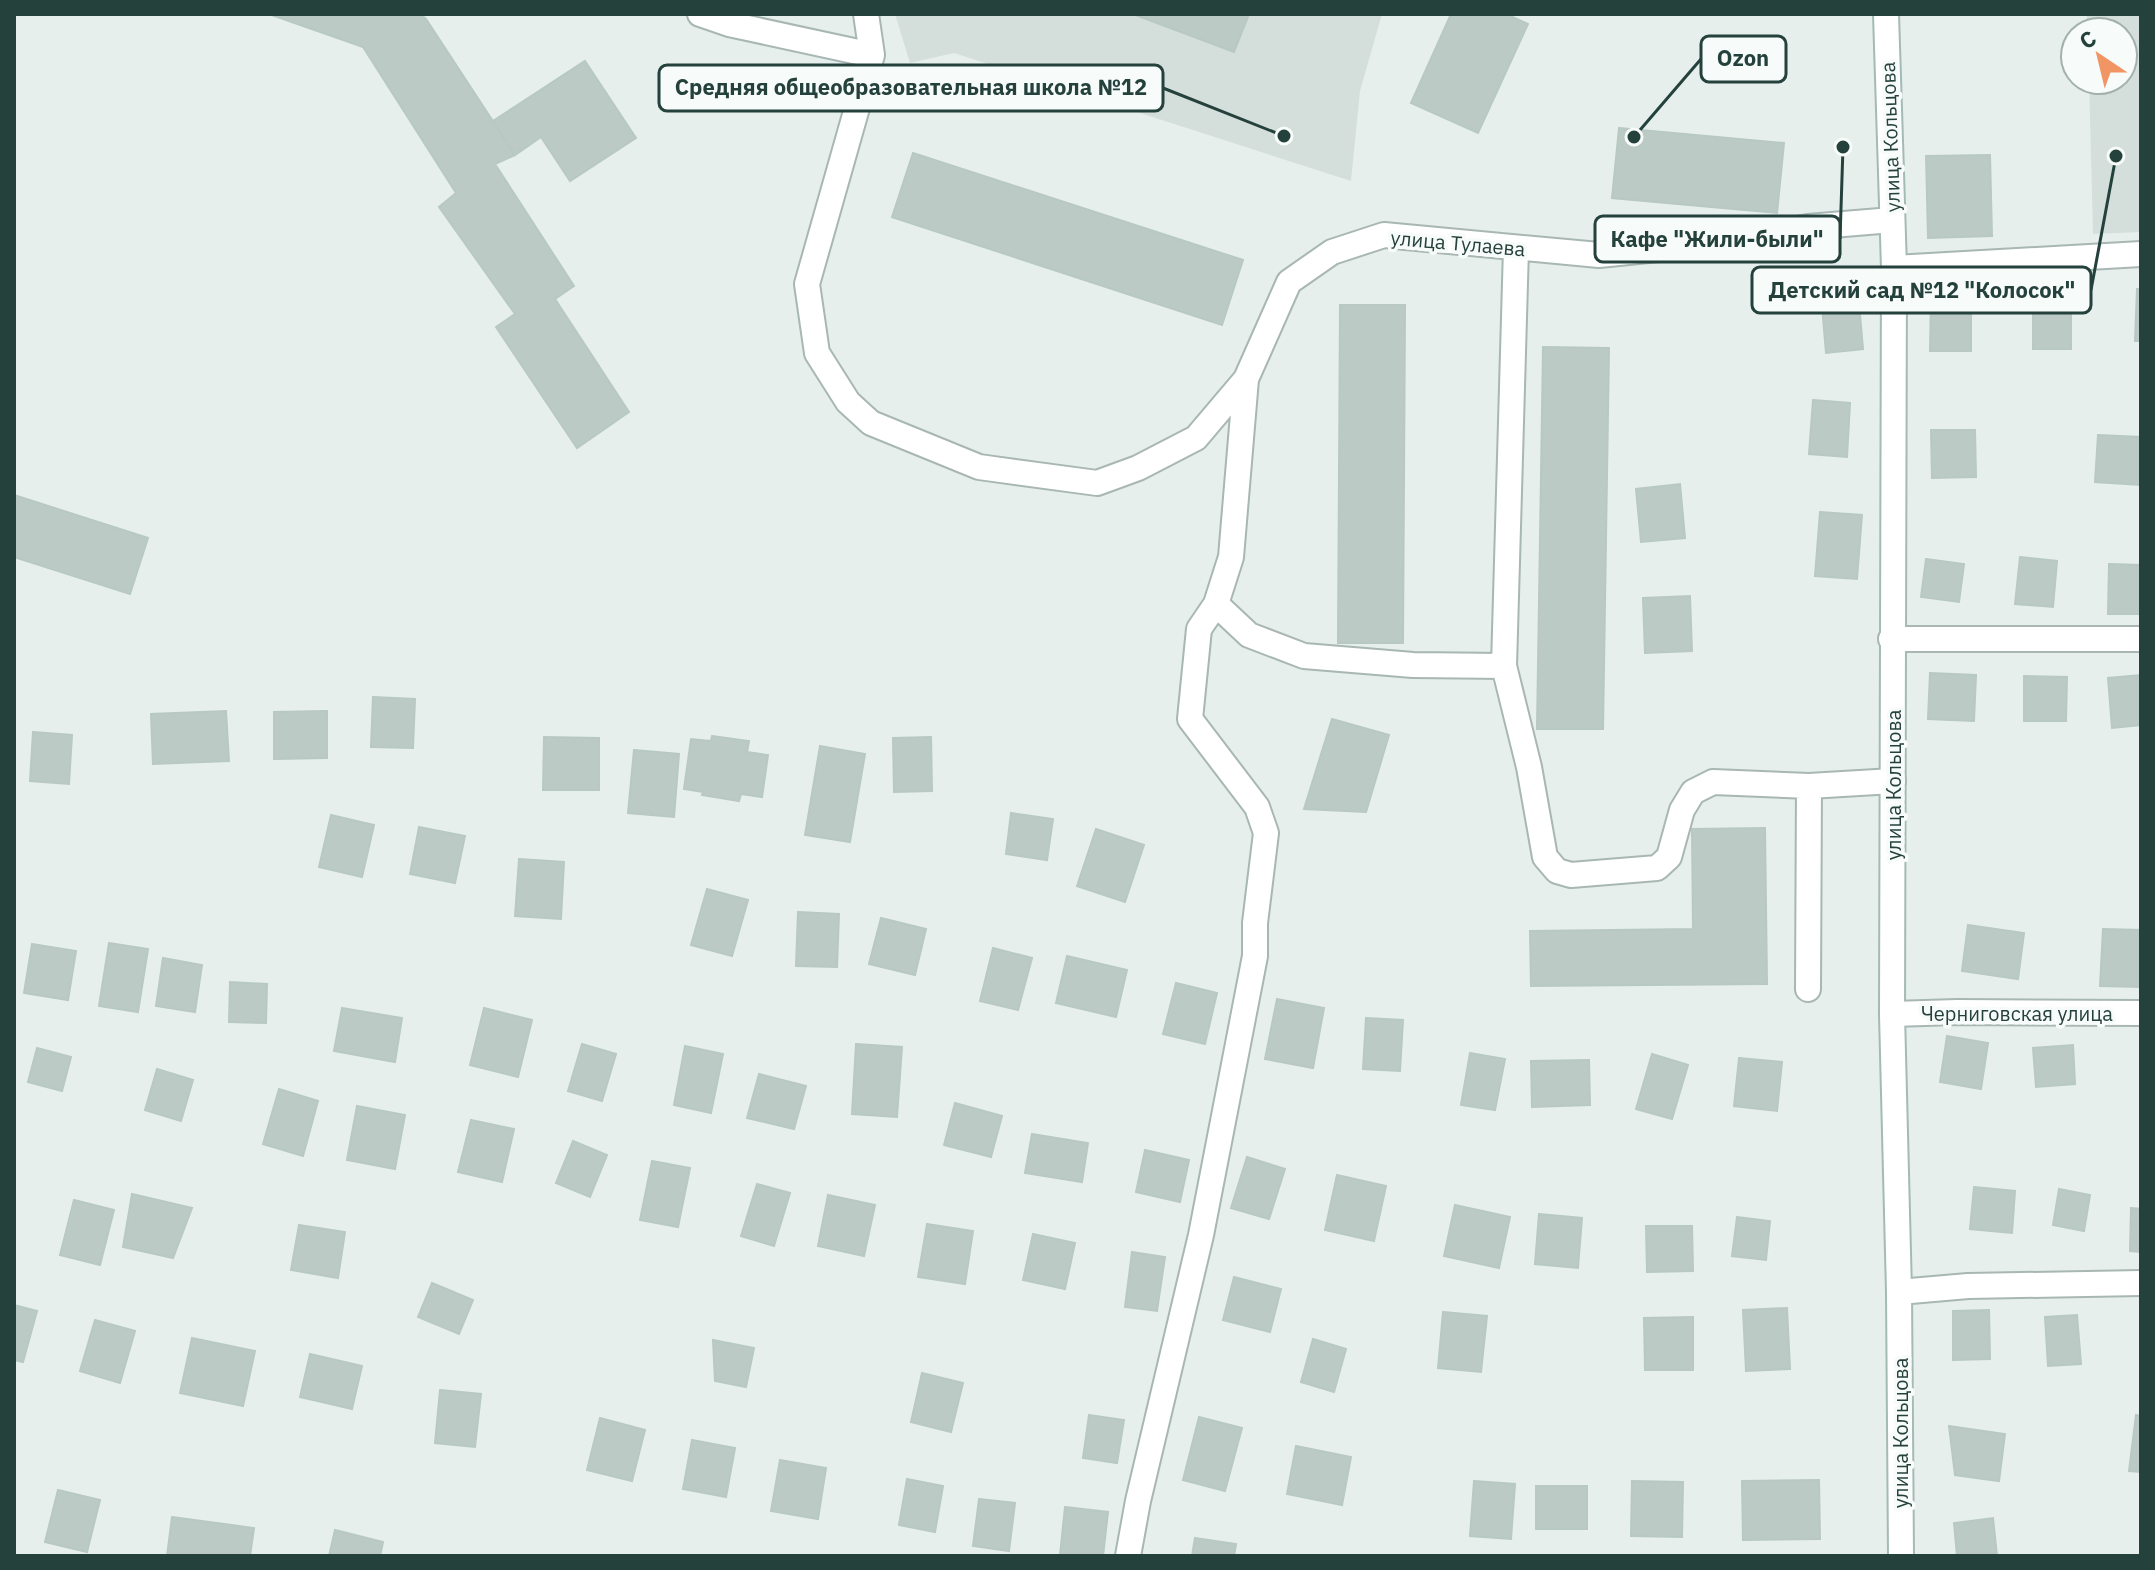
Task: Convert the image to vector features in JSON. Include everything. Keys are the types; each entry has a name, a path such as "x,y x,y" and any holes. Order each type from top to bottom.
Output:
{"street":[{"path":"700,14 729,24 872,55 866,14"},
{"name":"улица Кольцова","path":"1886,14 1894,268 1892,1014 1901,1556"},
{"name":"улица Тулаева","path":"872,55 807,284 817,353 848,402 871,423 979,467 1097,483 1138,468 1196,438 1246,379 1289,282 1332,252 1384,235 1599,255 1708,244 1808,227 1892,220"},
{"path":"1516,248 1504,666 1529,767 1545,857 1557,871 1571,875 1657,868 1669,857 1682,810 1693,792 1713,782 1809,786 1893,781"},
{"path":"1894,268 2141,254"},
{"path":"1128,1556 1138,1501 1201,1235 1255,956 1255,923 1266,833 1257,807 1190,719 1199,629 1216,604 1231,557 1246,379"},
{"path":"1216,604 1249,635 1304,656 1413,665 1504,666"},
{"path":"1891,639 2141,639"},
{"path":"1808,989 1809,786"},
{"name":"Черниговская улица","path":"1892,1014 2141,1013"},
{"path":"1899,1292 1968,1286 2141,1283"}],"shaded area":[{"path":"895,14 1382,14 1360,91 1351,181 954,53 910,63"},
{"path":"2141,14 2141,232 2093,234 2089,96 2139,96 2139,16 2087,16"}],"building":[{"path":"269,14 420,14 426,19 515,155 495,164 574,286 555,299 629,412 577,448 496,327 515,314 439,207 456,193 363,47"},
{"path":"1133,14 1249,14 1234,52"},
{"path":"1451,14 1506,14 1528,24 1478,133 1411,103"},
{"path":"585,61 636,138 570,181 541,137 515,155 493,121"},
{"path":"1619,128 1784,143 1777,213 1612,198"},
{"path":"913,153 1243,260 1222,325 892,217"},
{"path":"1990,155 1992,236 1928,238 1926,156"},
{"path":"2137,289 2141,289 2141,341 2135,341"},
{"path":"1931,298 1971,298 1971,351 1930,351"},
{"path":"2033,298 2071,298 2071,349 2033,349"},
{"path":"1859,303 1863,349 1826,353 1822,306"},
{"path":"1340,305 1405,305 1403,643 1338,643"},
{"path":"1543,347 1609,348 1603,729 1537,729"},
{"path":"1813,400 1850,403 1847,457 1809,454"},
{"path":"1931,430 1975,430 1976,477 1932,478"},
{"path":"2098,435 2141,437 2141,485 2095,482"},
{"path":"1680,484 1685,538 1641,542 1636,489"},
{"path":"14,495 148,538 130,594 14,557"},
{"path":"1820,512 1862,515 1857,579 1815,576"},
{"path":"2020,557 2057,561 2053,607 2015,604"},
{"path":"1926,559 1964,564 1959,602 1921,597"},
{"path":"2109,564 2141,565 2141,614 2108,614"},
{"path":"1690,596 1692,651 1645,653 1643,598"},
{"path":"1930,673 1976,675 1974,721 1928,719"},
{"path":"2141,675 2141,725 2112,728 2108,678"},
{"path":"2024,676 2067,677 2066,721 2024,721"},
{"path":"373,697 415,699 413,748 371,747"},
{"path":"226,711 229,761 153,764 151,714"},
{"path":"327,711 327,758 274,759 274,712"},
{"path":"1332,719 1389,735 1366,812 1304,809"},
{"path":"33,732 72,735 69,784 30,781"},
{"path":"712,736 749,741 747,752 768,755 762,797 741,794 739,801 684,789 691,739 711,741"},
{"path":"544,737 599,738 599,790 543,790"},
{"path":"931,737 932,791 894,792 893,738"},
{"path":"820,746 865,754 850,842 805,835"},
{"path":"634,750 679,754 674,817 628,813"},
{"path":"1011,813 1053,819 1047,860 1006,854"},
{"path":"331,815 374,825 362,877 319,867"},
{"path":"419,827 465,836 455,883 410,874"},
{"path":"1765,828 1767,984 1531,986 1530,931 1693,929 1692,829"},
{"path":"1096,829 1144,845 1125,902 1077,886"},
{"path":"519,859 564,862 561,919 515,916"},
{"path":"707,889 748,900 732,956 691,945"},
{"path":"798,912 839,914 837,967 796,966"},
{"path":"881,918 926,929 915,975 869,964"},
{"path":"1968,925 2024,933 2018,979 1962,971"},
{"path":"2103,929 2141,930 2141,987 2100,986"},
{"path":"109,943 148,949 138,1012 99,1006"},
{"path":"32,944 76,951 68,1000 24,993"},
{"path":"993,948 1032,958 1018,1010 980,1001"},
{"path":"1067,956 1127,970 1116,1017 1056,1003"},
{"path":"163,958 202,965 195,1012 156,1006"},
{"path":"230,982 267,984 266,1023 229,1022"},
{"path":"1176,983 1217,993 1205,1044 1163,1034"},
{"path":"1277,999 1324,1008 1313,1068 1265,1059"},
{"path":"342,1008 402,1018 395,1062 334,1051"},
{"path":"484,1008 532,1020 518,1077 470,1065"},
{"path":"1366,1018 1403,1020 1400,1071 1363,1069"},
{"path":"1947,1036 1988,1043 1981,1089 1940,1082"},
{"path":"582,1044 616,1054 602,1101 568,1091"},
{"path":"856,1044 902,1047 897,1117 852,1114"},
{"path":"2073,1045 2075,1084 2036,1087 2033,1048"},
{"path":"685,1046 723,1054 711,1113 674,1105"},
{"path":"37,1048 71,1057 62,1091 28,1082"},
{"path":"1470,1053 1505,1059 1495,1110 1461,1105"},
{"path":"1652,1054 1688,1065 1672,1119 1636,1109"},
{"path":"1739,1058 1782,1062 1777,1111 1734,1106"},
{"path":"1589,1060 1590,1105 1532,1107 1531,1061"},
{"path":"157,1069 193,1080 181,1121 145,1110"},
{"path":"759,1074 806,1086 794,1129 747,1118"},
{"path":"279,1089 318,1101 303,1156 263,1144"},
{"path":"955,1103 1002,1116 991,1157 944,1145"},
{"path":"357,1106 405,1115 395,1169 347,1160"},
{"path":"471,1120 514,1129 502,1182 458,1172"},
{"path":"1032,1134 1088,1143 1082,1182 1025,1173"},
{"path":"573,1141 607,1155 590,1197 556,1183"},
{"path":"1145,1150 1189,1160 1180,1202 1136,1192"},
{"path":"1247,1157 1285,1169 1269,1219 1231,1208"},
{"path":"652,1161 690,1168 678,1227 640,1220"},
{"path":"1337,1175 1386,1186 1374,1241 1325,1230"},
{"path":"757,1184 790,1193 774,1246 741,1236"},
{"path":"1974,1187 2015,1191 2012,1233 1970,1229"},
{"path":"2059,1189 2090,1195 2084,1231 2053,1225"},
{"path":"132,1194 192,1208 173,1258 123,1247"},
{"path":"828,1195 875,1205 864,1256 818,1246"},
{"path":"74,1200 114,1210 100,1265 60,1255"},
{"path":"1455,1205 1510,1217 1499,1268 1444,1256"},
{"path":"2131,1208 2141,1209 2141,1252 2130,1251"},
{"path":"1539,1214 1582,1218 1578,1268 1535,1264"},
{"path":"1737,1217 1770,1221 1766,1260 1732,1256"},
{"path":"927,1224 973,1231 965,1284 918,1277"},
{"path":"299,1225 345,1232 338,1278 291,1270"},
{"path":"1646,1226 1692,1226 1693,1271 1647,1272"},
{"path":"1033,1234 1075,1243 1065,1289 1023,1280"},
{"path":"1132,1252 1165,1257 1157,1311 1125,1307"},
{"path":"1234,1277 1281,1289 1270,1332 1223,1320"},
{"path":"432,1283 473,1300 459,1334 418,1317"},
{"path":"14,1305 37,1311 23,1362 14,1360"},
{"path":"1787,1308 1790,1369 1746,1371 1743,1310"},
{"path":"1989,1310 1990,1359 1953,1360 1953,1311"},
{"path":"1443,1312 1487,1316 1481,1372 1438,1368"},
{"path":"2077,1315 2081,1364 2048,1366 2045,1317"},
{"path":"1693,1317 1693,1370 1645,1370 1644,1318"},
{"path":"95,1320 135,1331 120,1383 80,1371"},
{"path":"192,1338 255,1351 243,1406 180,1393"},
{"path":"1313,1339 1346,1349 1334,1392 1301,1382"},
{"path":"713,1340 754,1348 746,1387 715,1381"},
{"path":"310,1354 362,1366 352,1409 300,1397"},
{"path":"922,1373 963,1383 951,1432 911,1422"},
{"path":"440,1390 481,1394 475,1447 435,1443"},
{"path":"1089,1415 1124,1420 1117,1463 1083,1458"},
{"path":"2136,1415 2141,1416 2141,1472 2129,1471"},
{"path":"1199,1417 1242,1428 1225,1491 1183,1480"},
{"path":"600,1418 645,1430 632,1481 587,1470"},
{"path":"1949,1426 2005,1434 1999,1481 1955,1475"},
{"path":"692,1440 735,1448 726,1497 683,1489"},
{"path":"1296,1446 1351,1457 1342,1505 1287,1494"},
{"path":"780,1460 826,1468 818,1519 771,1511"},
{"path":"907,1479 943,1486 935,1532 899,1525"},
{"path":"1819,1480 1820,1539 1743,1540 1742,1481"},
{"path":"1474,1481 1515,1484 1511,1539 1470,1536"},
{"path":"1632,1481 1683,1482 1682,1537 1631,1536"},
{"path":"1536,1486 1587,1486 1587,1529 1536,1529"},
{"path":"58,1490 100,1500 87,1552 45,1542"},
{"path":"979,1499 1015,1503 1009,1551 973,1546"},
{"path":"1065,1507 1108,1512 1103,1556 1060,1555"},
{"path":"172,1517 254,1528 250,1556 167,1556"},
{"path":"1993,1518 1997,1556 1957,1556 1954,1523"},
{"path":"335,1530 383,1542 380,1556 329,1556"},
{"path":"1195,1538 1236,1544 1234,1556 1192,1556"}],"place":[{"name":"Средняя общеобразовательная школа №12","path":"1284,136"},
{"name":"Ozon","path":"1634,137"},
{"name":"Кафе \"Жили-были\"","path":"1843,147"},
{"name":"Детский сад №12 \"Колосок\"","path":"2116,156"}]}
